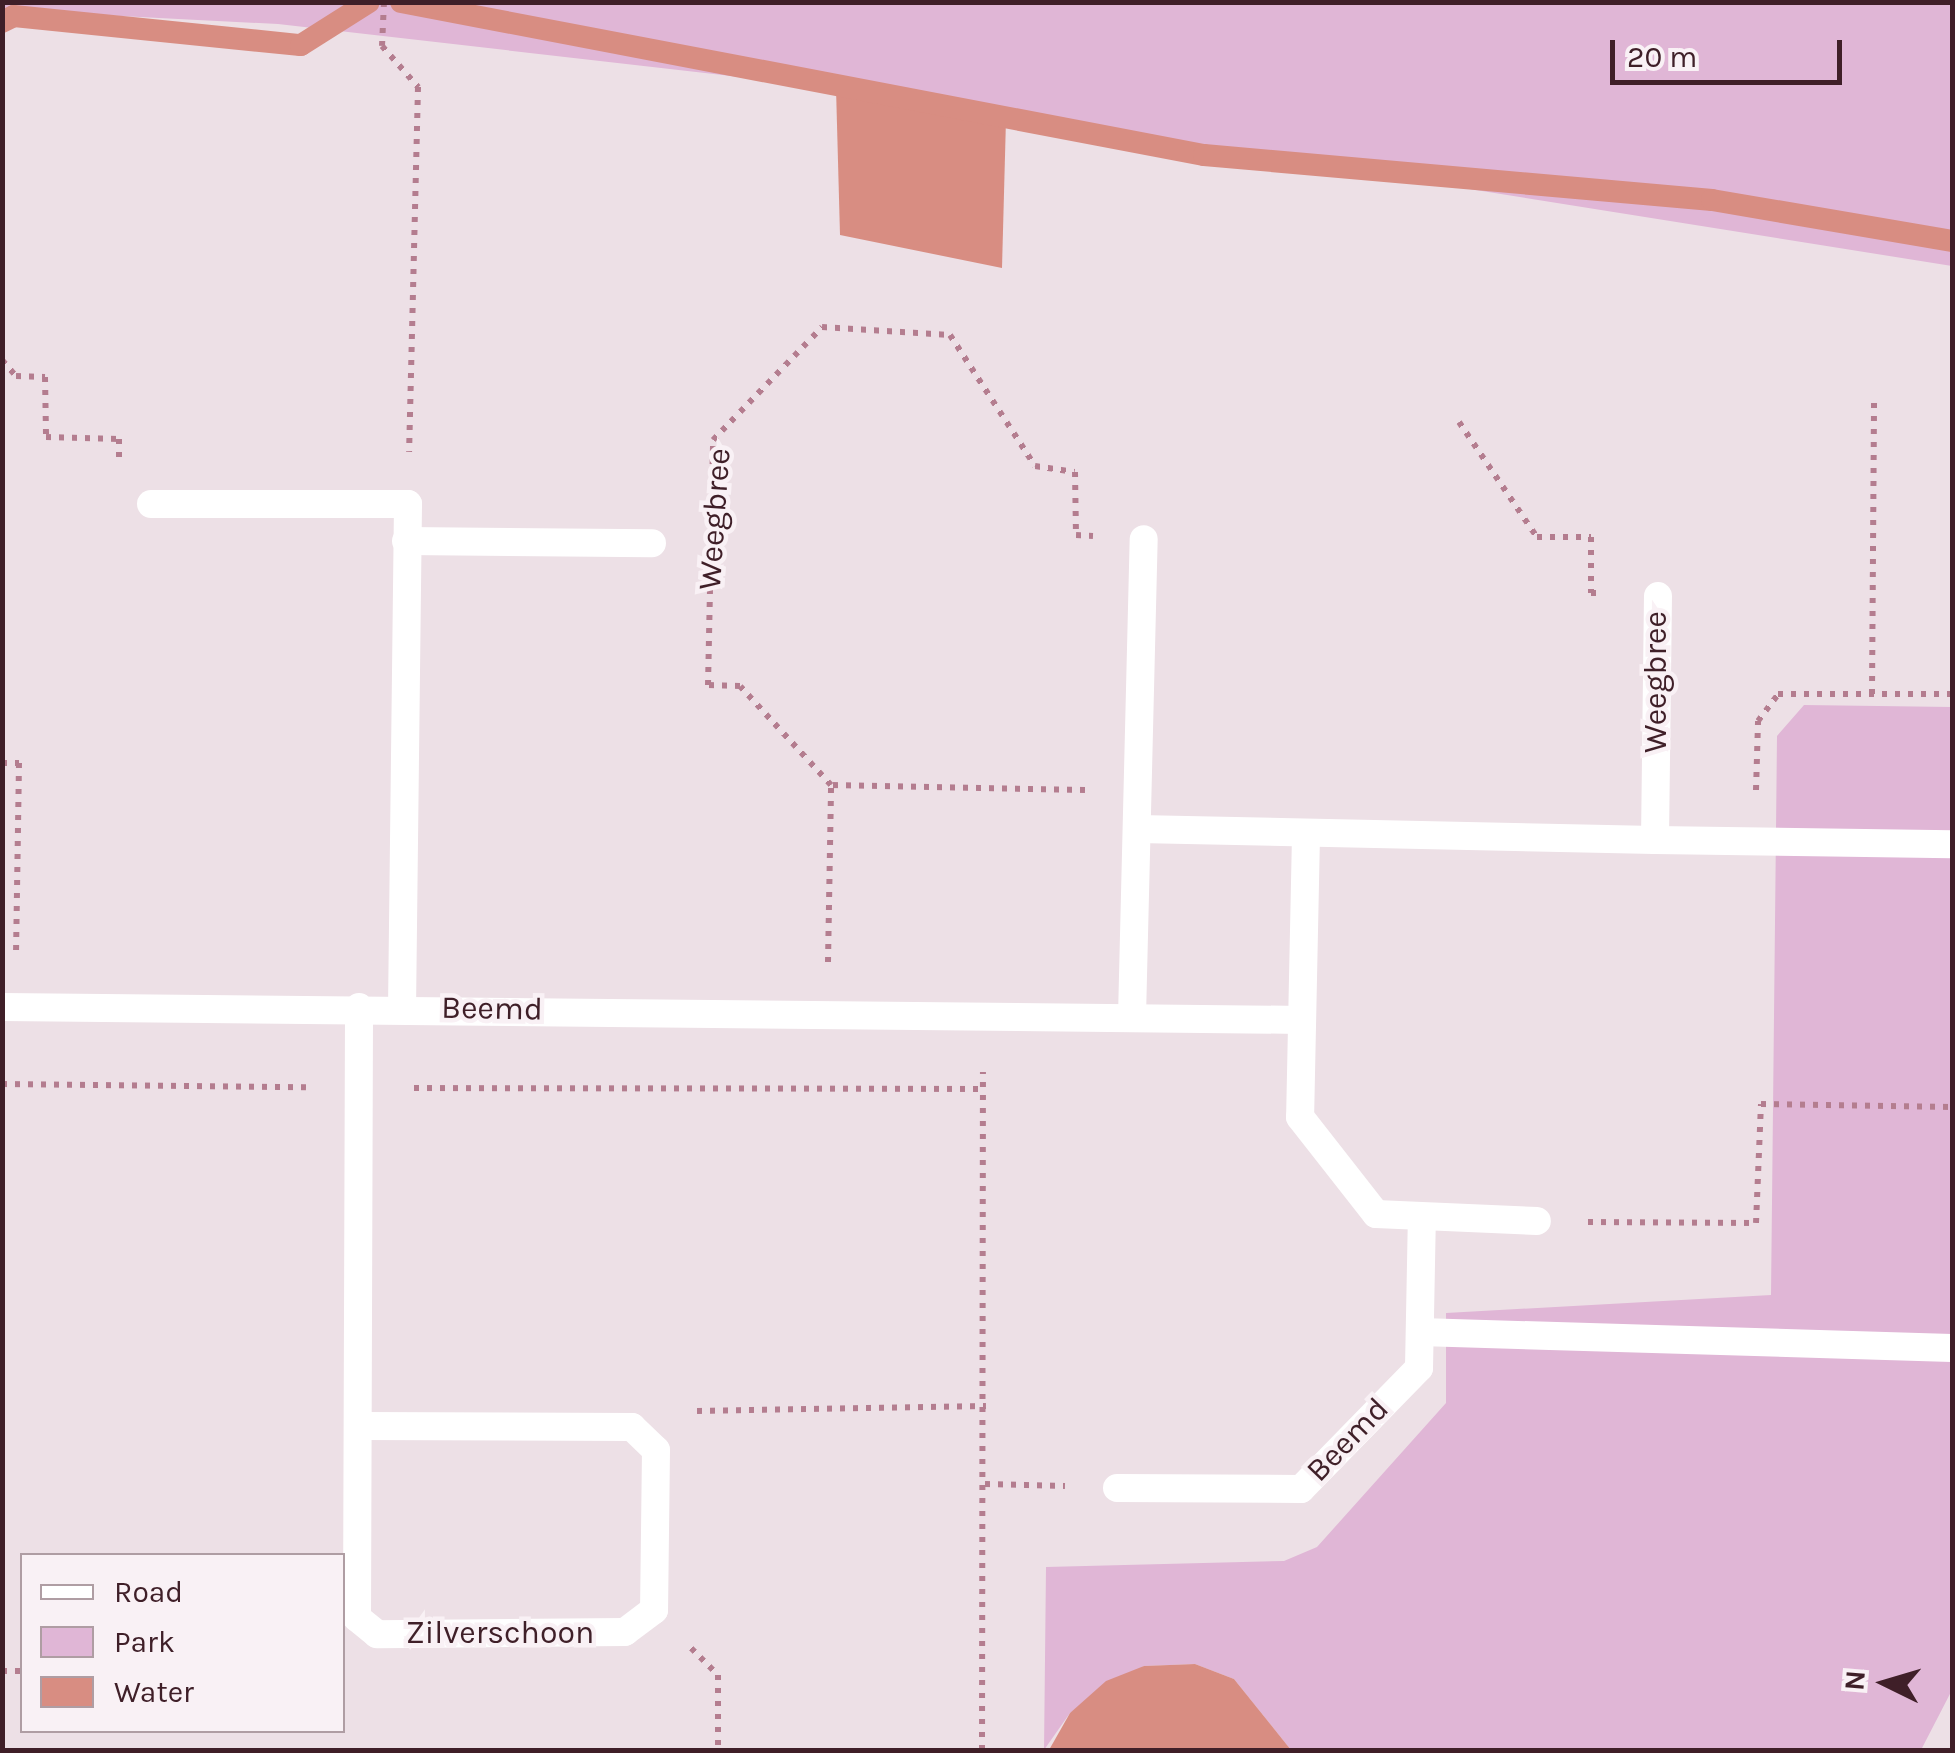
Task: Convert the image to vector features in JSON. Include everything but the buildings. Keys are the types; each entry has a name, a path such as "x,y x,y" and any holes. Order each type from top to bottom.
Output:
{"street":[{"path":"151,504 408,504 402,1008"},
{"path":"1132,1017 1144,540"},
{"name":"Weegbree","path":"406,541 652,543"},
{"name":"Weegbree","path":"1655,840 1658,596"},
{"path":"1138,830 1952,844"},
{"path":"1306,834 1300,1117 1376,1214 1536,1221"},
{"name":"Beemd","path":"9,1007 359,1007 1301,1020"},
{"name":"Zilverschoon","path":"359,1007 357,1618 376,1634 625,1632 654,1610"},
{"name":"Beemd","path":"1116,1488 1301,1488 1419,1368 1422,1217"},
{"path":"1420,1332 1952,1348"},
{"path":"358,1426 632,1427 656,1450 654,1610"}],"path":[{"path":"384,2 382,46 418,86 408,504"},
{"name":"Weegbree","path":"830,785 740,686 708,685 714,440 822,327 950,334 1036,466 1075,472 1076,535 1144,540"},
{"path":"2,360 16,376 45,377 46,437 119,440 119,503 151,504"},
{"path":"1872,694 1874,403"},
{"name":"Weegbree","path":"1459,422 1537,537 1591,537 1592,593 1658,596"},
{"path":"1739,842 1756,815 1758,721 1778,694 1952,694"},
{"path":"2,763 19,762 9,1007"},
{"path":"828,1013 830,785 1139,790"},
{"path":"982,1015 986,1406 982,1750"},
{"path":"2,1084 984,1089"},
{"path":"1536,1221 1756,1224 1761,1104 1952,1107"},
{"path":"632,1427 672,1411 986,1406"},
{"path":"985,1484 1116,1488"},
{"path":"654,1610 718,1675 718,1750"}],"green space":[{"path":"3,2 1952,3 1952,266 836,88 278,24 23,11 3,28"},
{"path":"1804,705 1952,707 1952,1690 1921,1750 1291,1750 1234,1679 1195,1664 1144,1666 1070,1713 1044,1750 1046,1567 1284,1561 1317,1547 1446,1403 1446,1313 1771,1295 1777,736"}],"water":[{"path":"836,88 1006,119 1002,268 840,235"},
{"path":"1195,1664 1234,1679 1291,1750 1049,1750 1070,1713 1106,1681 1144,1666"}],"waterway":[{"path":"2,22 14,16 301,45 369,2"},
{"path":"401,2 1204,155 1712,200 1952,241"}]}
